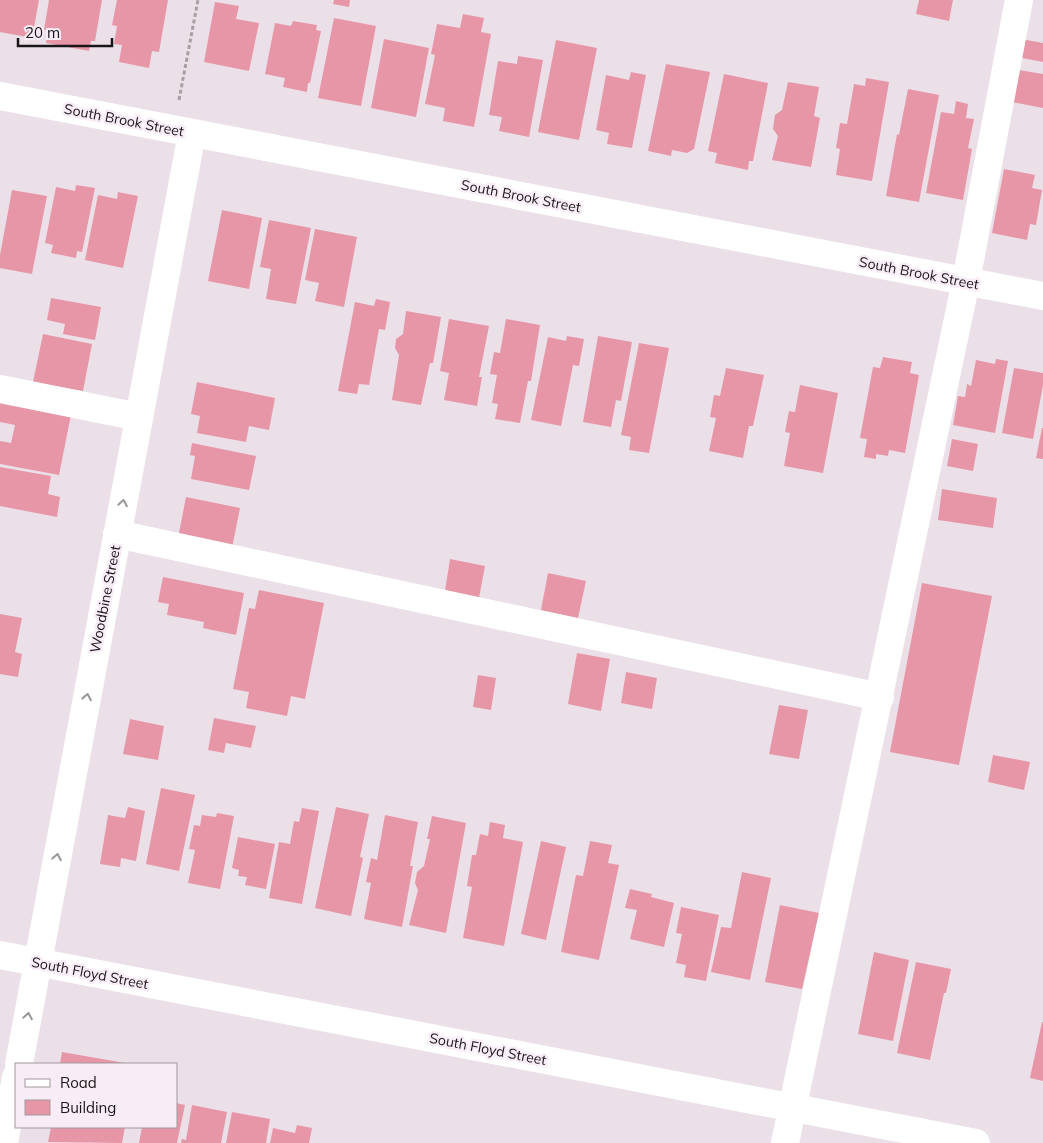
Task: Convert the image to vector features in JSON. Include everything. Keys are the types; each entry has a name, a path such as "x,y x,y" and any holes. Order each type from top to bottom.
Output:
{"street":[{"path":"785,1143 966,281 1019,0"},
{"name":"South Brook Street","path":"0,96 1043,296"},
{"name":"Woodbine Street","path":"19,1063 192,133"},
{"path":"0,389 139,416"},
{"path":"117,534 880,697"},
{"name":"South Floyd Street","path":"0,955 976,1143"},
{"path":"4,1143 15,1082"}],"path":[{"path":"183,82 198,0"}],"building":[{"path":"0,0 39,0 32,38 0,32"},
{"path":"49,0 102,0 95,41 91,41 89,51 46,43 48,30 44,30"},
{"path":"117,0 168,0 159,52 152,51 149,68 119,62 122,45 114,44 117,26 112,25"},
{"path":"334,0 350,0 349,7 333,4"},
{"path":"919,0 953,0 949,21 916,14"},
{"path":"215,2 239,6 236,19 259,23 249,71 204,62"},
{"path":"463,14 484,18 481,32 491,34 474,127 443,121 445,108 425,104 435,55 431,54 437,24 460,28"},
{"path":"334,18 376,26 361,106 318,98"},
{"path":"293,21 317,25 316,30 321,31 307,92 283,87 285,78 265,74 275,23 291,26"},
{"path":"384,39 429,48 416,117 371,108"},
{"path":"1021,39 1043,43 1043,62 1017,57"},
{"path":"556,40 597,48 579,140 538,132"},
{"path":"518,56 543,60 529,137 499,131 502,117 489,115 498,61 517,64"},
{"path":"666,64 710,72 694,149 687,153 672,150 671,156 648,151"},
{"path":"1019,70 1043,74 1043,108 1012,102"},
{"path":"631,72 646,75 632,148 607,144 609,133 596,130 606,75 629,80"},
{"path":"724,74 768,83 753,161 749,161 748,170 715,163 717,153 708,151"},
{"path":"866,78 889,82 872,181 836,175 840,149 836,148 840,123 847,124 854,84 865,86"},
{"path":"788,82 819,87 814,116 820,118 811,167 772,160 778,136 773,129 775,115 782,110"},
{"path":"908,89 939,95 919,202 886,196 897,134 899,135"},
{"path":"956,101 968,104 966,118 974,119 968,148 972,149 963,200 926,193 941,112 954,114"},
{"path":"1004,169 1035,175 1032,188 1042,190 1036,225 1030,224 1027,240 992,233"},
{"path":"76,185 95,188 82,252 77,251 76,258 51,253 53,245 45,243 56,187 75,191"},
{"path":"12,190 47,196 32,274 0,268 0,255"},
{"path":"118,192 138,196 123,268 85,260 98,195 117,199"},
{"path":"222,210 262,218 249,289 208,281"},
{"path":"269,220 311,228 296,304 266,299 271,269 260,267"},
{"path":"315,229 357,237 344,307 315,301 319,283 305,280"},
{"path":"51,298 101,307 95,340 63,334 65,324 47,320"},
{"path":"376,299 390,302 385,330 379,329 369,385 359,384 357,394 338,391 355,302 374,306"},
{"path":"406,311 441,317 433,363 430,363 421,405 392,400 399,355 395,348 396,339 403,334"},
{"path":"449,319 489,326 479,377 482,377 477,406 444,400 449,373 440,371"},
{"path":"506,319 540,325 531,381 528,381 520,423 495,419 498,404 492,403 497,375 490,374 494,352 500,353"},
{"path":"43,334 92,344 83,391 33,382"},
{"path":"567,336 584,339 579,366 573,365 561,426 531,420 548,337 566,341"},
{"path":"598,336 632,342 621,401 616,400 611,427 583,422"},
{"path":"639,343 669,348 649,453 629,450 631,437 621,435"},
{"path":"883,357 912,362 910,373 919,375 905,453 889,450 888,456 876,454 876,459 864,457 867,439 860,438 873,367 880,368"},
{"path":"996,359 1008,361 995,433 953,425 958,396 965,397 967,384 971,386 976,360 995,364"},
{"path":"726,368 764,375 753,426 749,426 743,458 709,451 716,418 710,417 714,395 720,396"},
{"path":"1014,368 1043,373 1043,385 1033,439 1002,433"},
{"path":"197,382 275,398 269,430 249,426 246,442 197,433 200,416 191,414"},
{"path":"800,385 838,393 823,473 784,466 790,433 785,432 789,411 795,412"},
{"path":"0,402 71,415 59,475 0,464 0,441 11,443 15,425 0,422"},
{"path":"1043,428 1043,459 1036,458"},
{"path":"952,439 978,444 973,471 947,466"},
{"path":"192,443 256,456 249,490 191,479 195,456 190,455"},
{"path":"0,467 51,476 48,494 60,497 57,517 0,506"},
{"path":"942,489 997,498 993,528 938,520"},
{"path":"186,497 240,508 232,548 178,538"},
{"path":"450,559 485,566 479,598 445,591"},
{"path":"548,573 586,581 578,618 541,610"},
{"path":"163,577 244,593 236,635 203,628 204,622 167,615 169,604 158,602"},
{"path":"922,583 992,596 959,765 890,752"},
{"path":"259,590 324,603 305,699 291,696 287,716 246,708 249,692 233,689 249,608 255,609"},
{"path":"0,614 22,618 15,652 22,654 18,677 0,674"},
{"path":"577,653 610,659 601,711 568,704"},
{"path":"626,672 657,678 652,709 621,703"},
{"path":"478,675 496,678 491,710 473,707"},
{"path":"779,705 808,710 799,759 769,754"},
{"path":"214,718 256,726 251,748 226,743 224,753 208,750"},
{"path":"130,719 164,726 158,760 123,754"},
{"path":"993,755 1030,762 1024,790 988,782"},
{"path":"161,788 195,795 179,871 146,864"},
{"path":"128,807 145,811 136,861 121,858 120,867 100,864 108,815 125,818"},
{"path":"336,807 369,814 360,857 363,858 351,916 315,908"},
{"path":"302,808 319,811 302,904 269,898 279,842 290,844 294,821 299,822"},
{"path":"217,813 234,816 220,889 188,883 195,850 189,849 194,825 200,826 202,815 216,817"},
{"path":"385,815 418,822 410,866 413,866 402,927 364,919 371,883 366,882 371,858 377,860"},
{"path":"432,816 466,823 446,933 409,925 418,890 415,883 417,872 424,866 430,839 427,839"},
{"path":"490,822 505,825 503,838 523,842 504,946 463,938 472,887 467,886 472,855 476,855 480,834 488,836"},
{"path":"238,837 275,844 266,889 245,885 247,877 238,876 239,870 232,868"},
{"path":"541,841 566,847 546,940 521,934"},
{"path":"590,841 612,845 608,863 619,865 599,960 561,952 576,875 583,876"},
{"path":"742,872 771,878 750,980 711,972 721,927 731,928"},
{"path":"630,889 652,894 651,897 674,903 664,947 630,939 637,910 625,908"},
{"path":"780,905 819,913 802,989 765,982"},
{"path":"681,907 719,915 706,981 684,977 686,965 676,963 682,934 676,933"},
{"path":"874,952 909,960 893,1041 858,1034"},
{"path":"916,962 951,969 930,1060 897,1053"},
{"path":"1043,1022 1043,1081 1030,1078"},
{"path":"62,1052 125,1063 60,1063"},
{"path":"178,1103 185,1105 177,1143 139,1143 142,1128 178,1128"},
{"path":"192,1105 227,1112 221,1143 181,1143 182,1139 186,1140"},
{"path":"232,1112 270,1119 266,1143 226,1143"},
{"path":"297,1125 312,1128 309,1143 270,1143 273,1128 295,1133"},
{"path":"51,1128 125,1128 122,1143 48,1142"}]}
